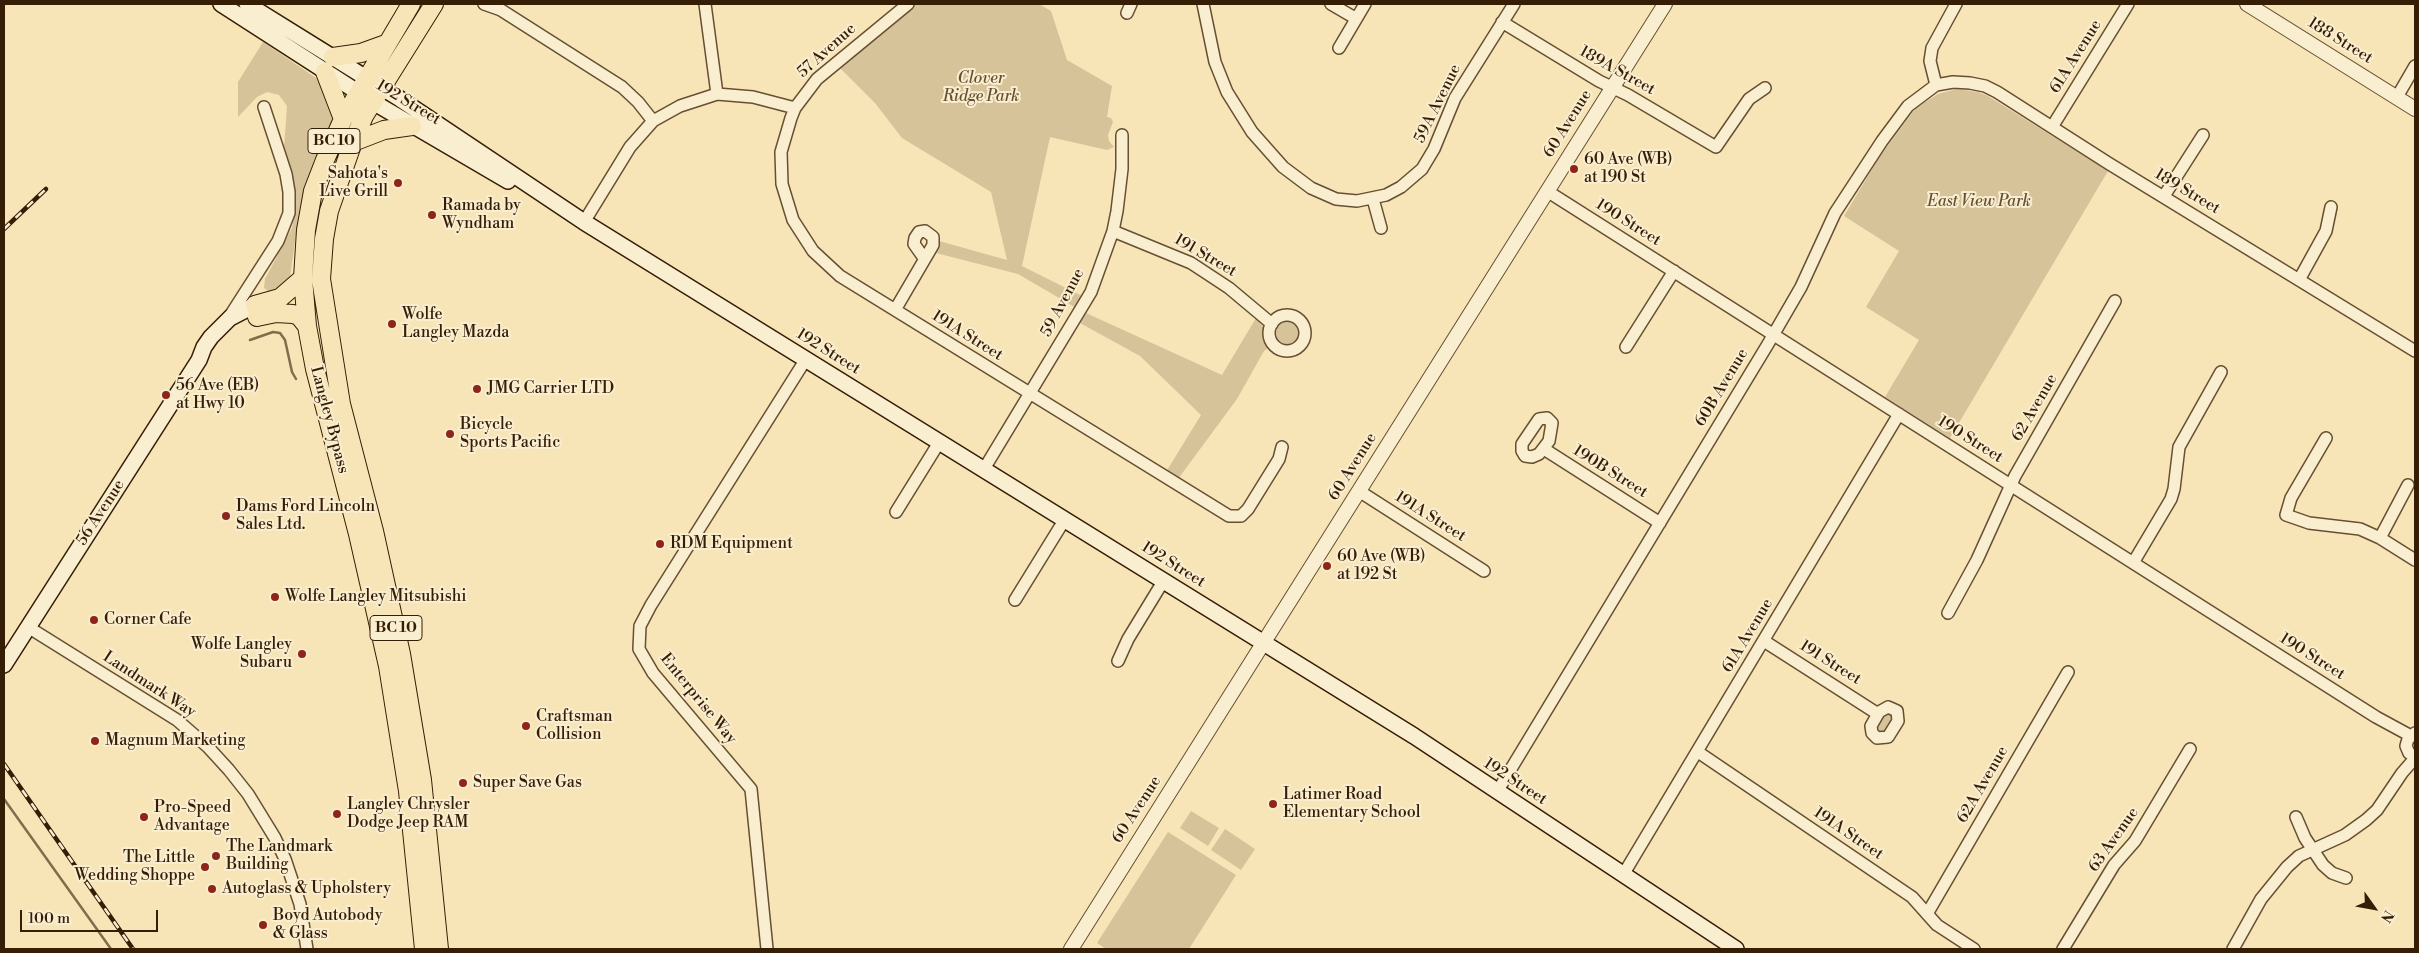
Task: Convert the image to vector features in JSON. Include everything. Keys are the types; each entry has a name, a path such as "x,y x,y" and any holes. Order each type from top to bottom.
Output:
{"highway":[{"name":"BC 10","path":"370,90 386,44 410,4"},
{"name":"BC 10","path":"370,90 434,4"},
{"path":"344,119 329,64 386,44"},
{"name":"Langley Bypass","path":"370,90 344,119 313,192 306,230 303,278 307,326 314,369 358,534 388,666 408,791 422,945"},
{"name":"Langley Bypass","path":"370,90 329,211 323,252 323,296 342,404 374,531 401,654 422,780 439,949"},
{"path":"353,142 384,130 412,126"},
{"path":"256,311 280,298 303,278"},
{"path":"256,311 293,314 299,316 307,326"}],"main road":[{"name":"192 Street","path":"221,4 329,64 1264,642 1414,736 1736,949"},
{"name":"192 Street","path":"247,4 329,64"},
{"name":"192 Street","path":"370,90 412,126 554,208 584,222"},
{"name":"56 Avenue","path":"4,665 199,360 204,347 225,322 256,311"},
{"name":"56 Avenue","path":"199,360 233,328 256,311"}],"street":[{"path":"484,4 501,7 622,87 638,102 653,121"},
{"path":"705,4 717,94"},
{"name":"57 Avenue","path":"795,108 817,79 833,64 908,4"},
{"path":"1203,4 1210,46 1222,78 1234,103 1252,132 1283,166 1311,188 1343,200 1373,199 1381,228"},
{"path":"1331,4 1355,18"},
{"path":"1339,48 1365,4"},
{"name":"59A Avenue","path":"1373,199 1394,191 1422,169 1434,149 1455,98 1514,4"},
{"name":"60 Avenue","path":"1071,949 1664,4"},
{"path":"1936,85 1930,61 1932,48 1956,4"},
{"name":"61A Avenue","path":"2052,127 2128,4"},
{"name":"188 Street","path":"2247,4 2415,108"},
{"name":"189A Street","path":"1502,22 1716,148 1748,99 1765,88"},
{"path":"2397,97 2415,66"},
{"name":"189 Street","path":"1936,85 1953,82 1985,86 2415,351"},
{"name":"60B Avenue","path":"1497,792 1774,334 1801,287 1835,213 1878,146 1908,106 1936,85"},
{"path":"584,222 626,154 653,121 680,106 717,94 753,97 795,108"},
{"name":"56 Avenue","path":"225,322 284,231 290,202 286,174 264,107"},
{"name":"191A Street","path":"795,108 781,152 785,197 793,220 808,244 832,270 1030,395 1228,516 1240,516 1248,509 1279,459 1282,447"},
{"name":"59 Avenue","path":"984,469 1091,292 1113,231 1120,192 1122,135"},
{"path":"2164,196 2203,135"},
{"name":"190 Street","path":"1547,190 2376,717 2412,746"},
{"path":"2299,280 2326,231 2331,207"},
{"name":"191 Street","path":"1113,231 1191,263 1229,288 1272,324"},
{"path":"895,310 922,267 924,258"},
{"path":"1626,348 1674,271"},
{"name":"56 Avenue","path":"256,311 254,287 259,272"},
{"name":"62 Avenue","path":"1948,613 1977,560 2010,484 2115,301"},
{"name":"Enterprise Way","path":"767,949 751,790 653,672 639,649 640,626 651,605 806,359"},
{"path":"2133,562 2171,499 2174,489 2178,447 2186,430 2221,372"},
{"name":"61A Avenue","path":"1623,875 1899,414"},
{"path":"2326,438 2291,498 2286,515 2309,523 2360,529 2380,538 2415,560"},
{"path":"896,512 940,441"},
{"name":"190B Street","path":"1544,450 1660,523"},
{"path":"2380,538 2408,485"},
{"name":"191A Street","path":"1358,491 1484,571"},
{"path":"1015,600 1065,519"},
{"path":"1118,661 1128,639 1164,580"},
{"name":"Landmark Way","path":"28,627 177,720 208,747 229,770 248,794 285,859 300,904 307,949"},
{"name":"191 Street","path":"1764,641 1878,714"},
{"name":"62A Avenue","path":"1927,914 2068,672"},
{"path":"2233,949 2273,881 2293,862 2345,834 2366,820 2382,803 2402,773 2412,746"},
{"name":"63 Avenue","path":"2063,949 2114,865 2135,841 2190,749"},
{"name":"191A Street","path":"1698,752 1912,897 1937,924 1974,949"},
{"path":"2296,817 2305,838 2323,865 2332,873 2346,878"}],"green space":[{"name":"Clover Ridge Park","path":"917,4 1039,4 1051,11 1067,60 1112,86 1107,117 1111,118 1113,122 1108,135 1109,141 1114,147 1107,150 1050,137 1022,266 1084,297 1078,309 1018,274 936,253 939,241 1007,260 991,192 902,138 875,103 839,67"},
{"path":"263,42 322,82 333,106 332,126 304,190 290,277 288,282 271,293 264,288 265,279 292,228 296,208 292,172 284,148 287,106 279,95 267,92 257,97 238,117 238,82"},
{"name":"East View Park","path":"1956,89 1978,92 1988,96 2108,171 1950,438 1885,397 1919,340 1866,307 1899,251 1844,216 1880,156 1916,108 1938,94"},
{"path":"1086,313 1222,375 1256,318 1265,329 1271,346 1264,351 1237,399 1178,479 1166,472 1201,415 1140,356 1080,323"},
{"path":"1288,321 1293,322 1299,328 1299,338 1293,344 1288,345 1283,344 1277,338 1276,333 1277,328 1283,322"},
{"path":"1890,713 1894,718 1887,732 1879,732 1876,725 1882,715"},
{"path":"1191,811 1219,828 1208,846 1180,828"},
{"path":"1225,829 1255,849 1241,870 1211,850"},
{"path":"1168,832 1236,875 1189,949 1106,949 1097,943"}],"waterway":[{"path":"250,340 273,332 280,333 285,340 292,372 296,379"},
{"path":"4,799 111,949"}],"railway":[{"path":"4,229 46,189"},
{"path":"4,764 133,949"}],"place":[{"name":"60 Ave (WB) at 190 St","path":"1574,169"},
{"name":"Sahota's Live Grill","path":"398,183"},
{"name":"Ramada by Wyndham","path":"432,215"},
{"name":"Wolfe Langley Mazda","path":"392,324"},
{"name":"JMG Carrier LTD","path":"477,389"},
{"name":"56 Ave (EB) at Hwy 10","path":"166,395"},
{"name":"Bicycle Sports Pacific","path":"450,434"},
{"name":"Dams Ford Lincoln Sales Ltd.","path":"226,516"},
{"name":"RDM Equipment","path":"660,544"},
{"name":"60 Ave (WB) at 192 St","path":"1327,566"},
{"name":"Wolfe Langley Mitsubishi","path":"275,597"},
{"name":"Corner Cafe","path":"94,620"},
{"name":"Wolfe Langley Subaru","path":"302,654"},
{"name":"Craftsman Collision","path":"526,726"},
{"name":"Magnum Marketing","path":"95,741"},
{"name":"Super Save Gas","path":"463,783"},
{"name":"Latimer Road Elementary School","path":"1273,804"},
{"name":"Langley Chrysler Dodge Jeep RAM","path":"337,814"},
{"name":"Pro-Speed Advantage","path":"144,817"},
{"name":"The Landmark Building","path":"216,856"},
{"name":"The Little Wedding Shoppe","path":"205,867"},
{"name":"Autoglass & Upholstery","path":"212,889"},
{"name":"Boyd Autobody & Glass","path":"263,925"}]}
